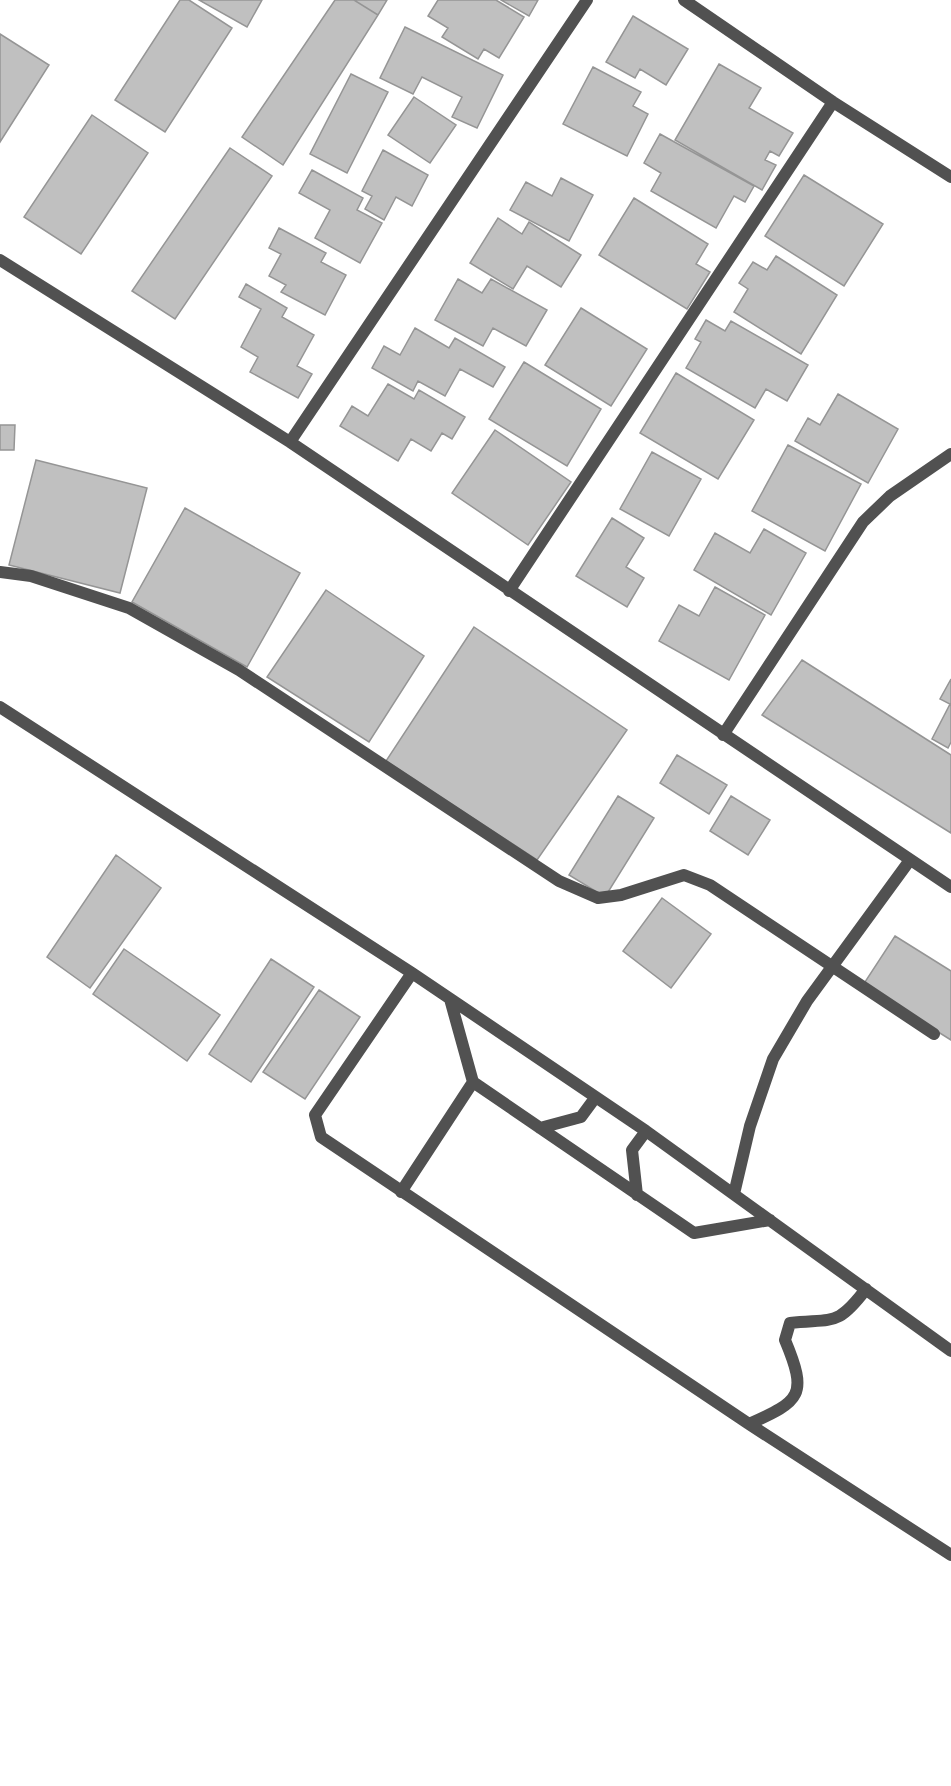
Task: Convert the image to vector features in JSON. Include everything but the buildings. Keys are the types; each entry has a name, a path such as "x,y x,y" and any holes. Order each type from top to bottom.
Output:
{"street":[{"path":"290,442 587,0"},
{"path":"684,0 833,102 951,177"},
{"path":"508,591 833,102"},
{"path":"0,260 290,442 508,591 951,887"},
{"path":"723,735 863,522 890,496 951,453"},
{"path":"0,572 31,576 71,587 140,613 239,669 559,881 598,898 621,895 672,877 684,875 696,879 934,1034"},
{"path":"0,707 412,973 646,1131 951,1351"},
{"path":"734,1194 750,1126 773,1059 807,1001 910,860"},
{"path":"412,973 315,1115 321,1137 748,1424 951,1555"},
{"path":"450,999 473,1082 637,1196 694,1233 770,1220"},
{"path":"401,1192 473,1082"},
{"path":"540,1128 581,1117 595,1098"},
{"path":"637,1196 632,1149 646,1131"},
{"path":"748,1424 784,1409 797,1392 797,1370 785,1340 790,1323 838,1319 851,1309 866,1289"}]}
